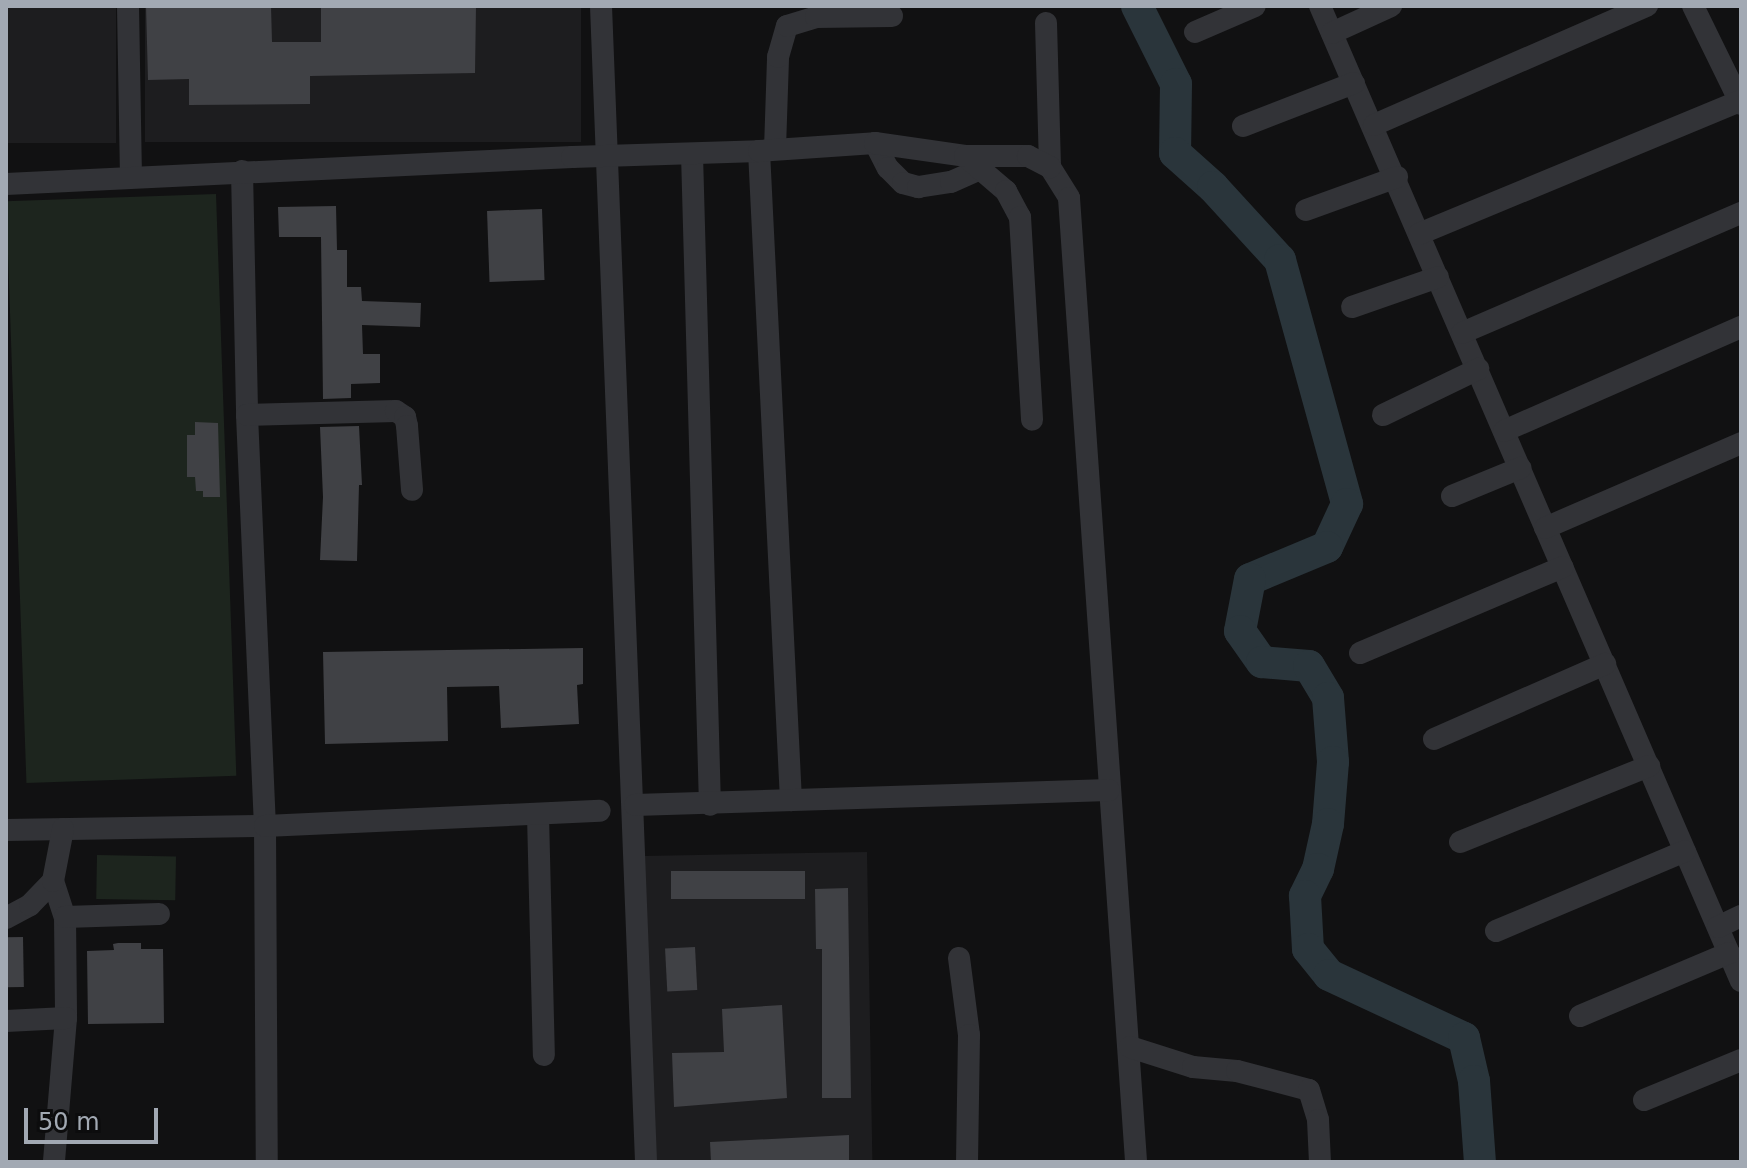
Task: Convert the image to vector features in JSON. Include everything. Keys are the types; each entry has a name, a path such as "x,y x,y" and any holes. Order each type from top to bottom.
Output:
{"street":[{"path":"128,6 131,177"},
{"path":"601,6 635,805 646,1162"},
{"path":"1195,32 1255,6"},
{"path":"1320,6 1397,177 1741,981"},
{"path":"1332,33 1391,6"},
{"path":"1374,125 1647,6"},
{"path":"1419,234 1739,92 1693,6"},
{"path":"791,800 767,150 778,57 787,26 816,17 892,16"},
{"path":"1046,23 1050,167 1069,198 1136,1162"},
{"path":"1243,126 1354,83"},
{"path":"6,184 242,171 609,158 875,143 973,162 1028,156 1050,167"},
{"path":"875,143 888,168 903,183 918,187 951,182 973,162"},
{"path":"692,154 710,805"},
{"path":"973,162 1006,191 1020,217 1032,420"},
{"path":"242,171 247,415 265,826 267,1162"},
{"path":"1306,210 1397,177"},
{"path":"1462,333 1741,213"},
{"path":"1352,307 1438,277"},
{"path":"1504,431 1741,327"},
{"path":"1383,415 1478,369"},
{"path":"247,415 396,411 405,417 407,426 412,490"},
{"path":"1545,528 1741,443"},
{"path":"1452,496 1520,468"},
{"path":"1360,653 1563,567"},
{"path":"1434,739 1605,664"},
{"path":"1460,842 1649,766"},
{"path":"635,805 1109,790"},
{"path":"6,830 265,826 600,811"},
{"path":"538,815 544,1055"},
{"path":"54,1162 66,1018 65,917 53,881 63,829"},
{"path":"1496,931 1685,851"},
{"path":"6,918 30,905 53,881"},
{"path":"65,917 159,914"},
{"path":"1718,927 1741,916"},
{"path":"1580,1016 1729,953"},
{"path":"959,958 969,1035 967,1162"},
{"path":"6,1021 66,1018"},
{"path":"1130,1047 1193,1067 1237,1071 1309,1090 1318,1120 1320,1162"},
{"path":"1644,1100 1741,1060"}],"shaded area":[{"path":"6,6 116,6 116,143 6,143"},
{"path":"145,6 581,6 581,142 145,142"},
{"path":"216,194 236,776 26,783 6,201"},
{"path":"867,852 872,1162 649,1162 644,856"},
{"path":"97,855 176,856 175,900 96,899"}],"building":[{"path":"146,6 271,6 272,42 321,42 321,8 476,6 475,73 310,76 310,104 189,105 189,79 148,80"},
{"path":"336,206 337,250 347,250 347,287 361,287 362,301 421,303 420,327 362,325 363,354 380,354 380,383 351,384 351,398 323,399 321,237 279,237 278,207"},
{"path":"542,209 544,280 490,282 487,211"},
{"path":"195,422 218,423 220,497 203,497 203,491 196,491 195,477 187,477 187,435 195,435"},
{"path":"359,426 362,485 359,485 357,561 320,560 323,497 320,427"},
{"path":"583,648 583,684 577,685 579,724 501,728 499,686 447,687 448,741 325,744 323,652"},
{"path":"671,871 805,871 805,899 671,899"},
{"path":"848,888 851,1098 822,1098 822,949 816,949 815,889"},
{"path":"6,937 23,937 24,987 7,987"},
{"path":"141,943 141,949 163,949 164,1023 88,1024 87,951 114,950 113,944"},
{"path":"695,947 697,990 667,992 665,949"},
{"path":"782,1005 787,1098 674,1107 672,1053 724,1052 722,1009"},
{"path":"849,1135 849,1161 711,1162 710,1142"}],"waterway":[{"path":"1137,6 1176,84 1175,153 1213,187 1280,260 1347,504 1327,547 1250,579 1240,631 1262,662 1309,666 1328,698 1333,762 1328,824 1318,869 1305,896 1308,949 1329,975 1464,1038 1474,1081 1480,1162"}]}
